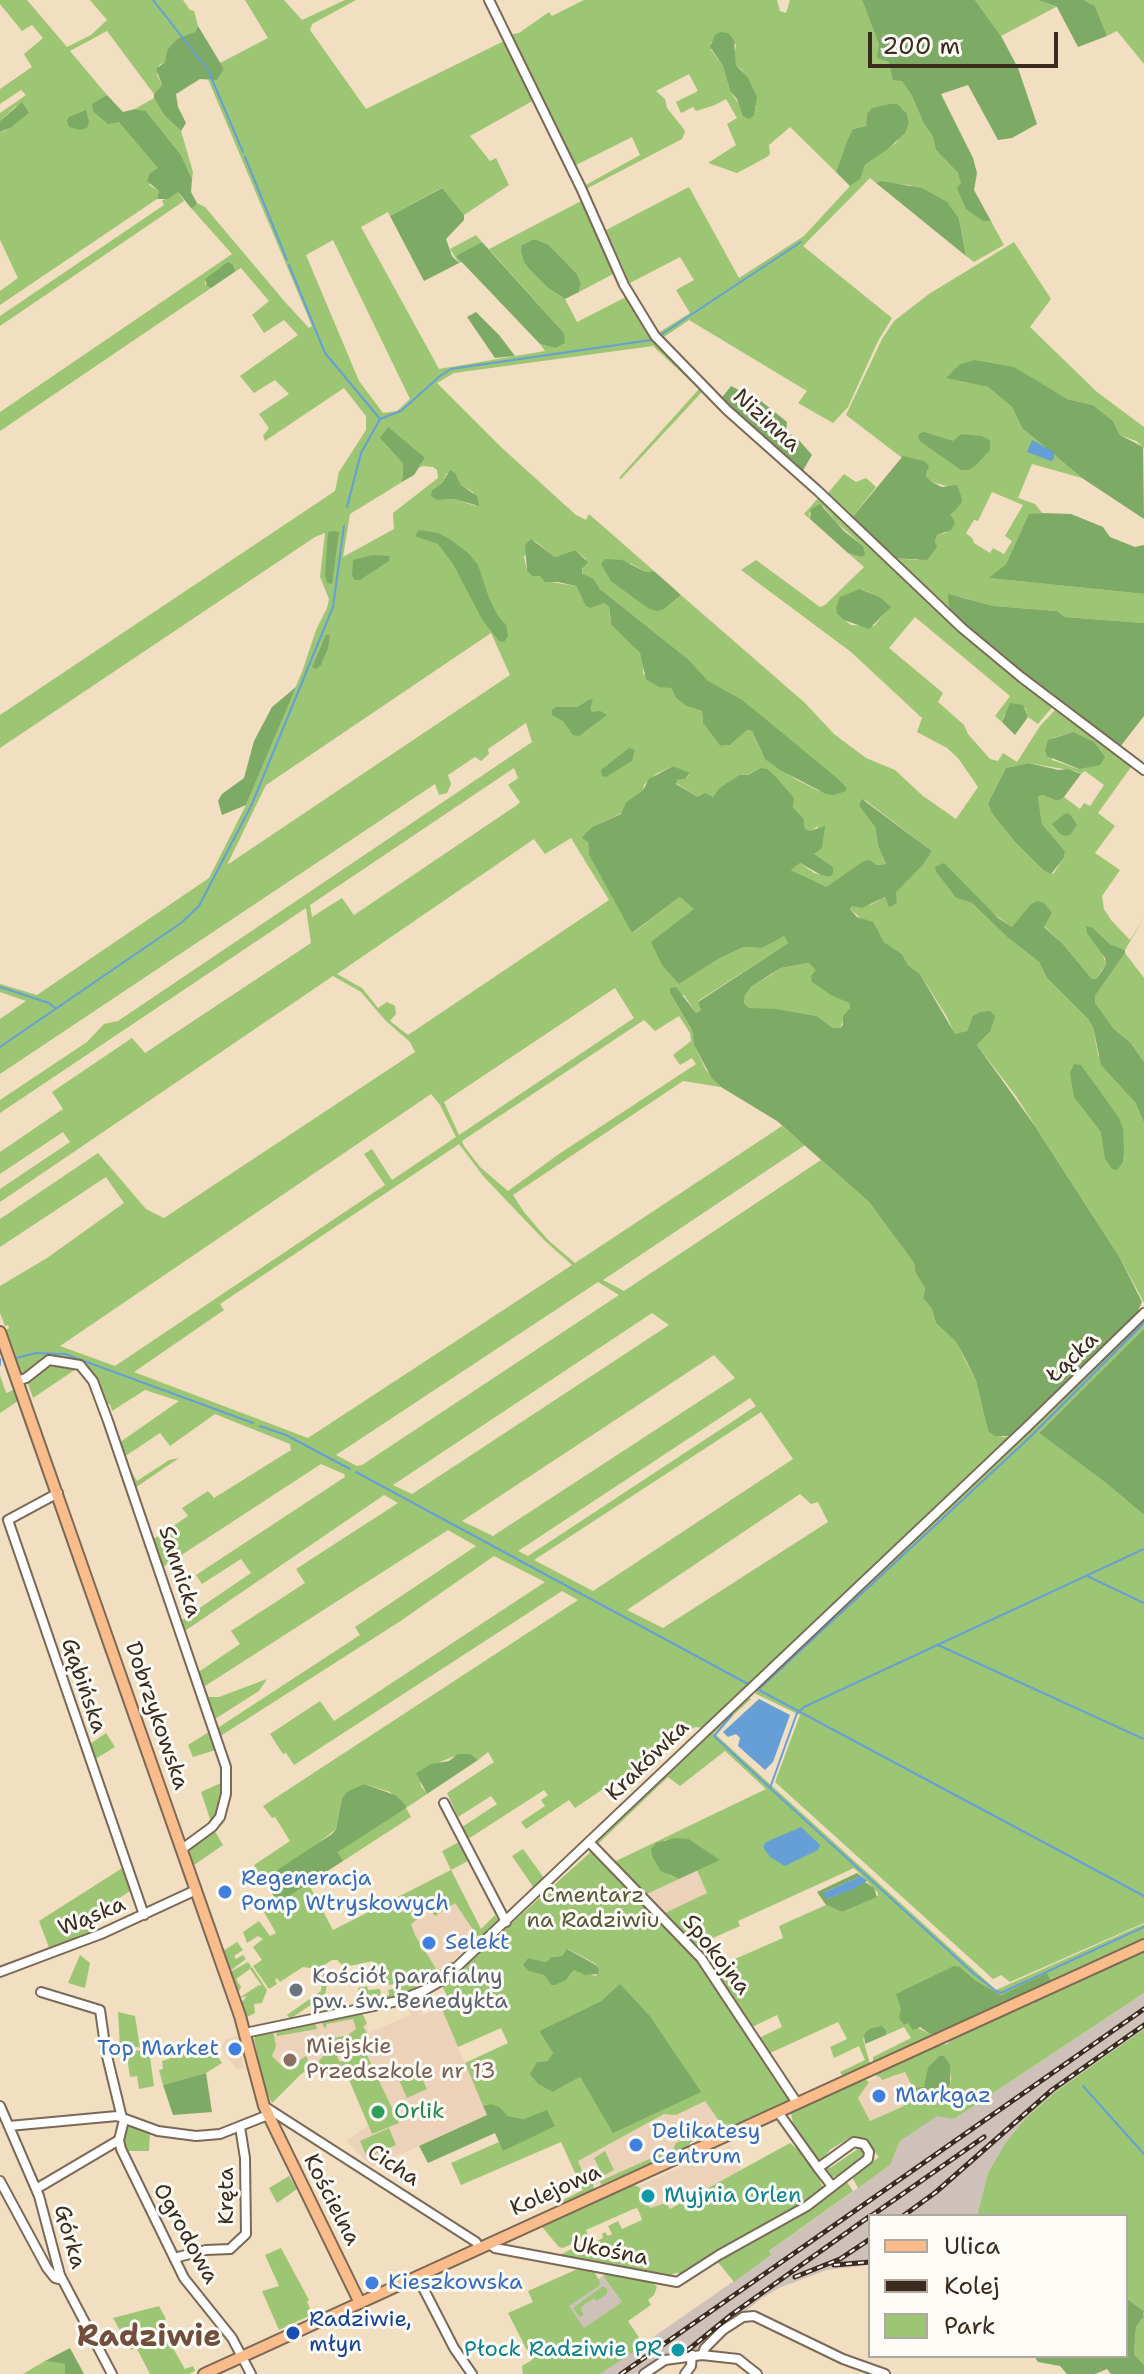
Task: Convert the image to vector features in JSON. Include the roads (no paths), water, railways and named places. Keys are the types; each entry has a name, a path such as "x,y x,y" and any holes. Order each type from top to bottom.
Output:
{"main road":[{"name":"Dobrzykowska","path":"0,1332 245,2033 268,2116"},
{"name":"Kolejowa","path":"204,2374 1144,1945"},
{"name":"Kościelna","path":"268,2116 360,2303"}],"street":[{"name":"Nizinna","path":"489,0 576,178 624,285 655,336 727,410 818,491 962,628 1144,770"},
{"name":"Łącka","path":"1027,1427 1144,1313"},
{"name":"Sannicka","path":"17,1381 26,1378 49,1360 80,1365 93,1381 108,1421 226,1767 226,1794 220,1817 212,1827 182,1849"},
{"name":"Krakówka","path":"245,2033 391,2003 420,1992 454,1971 1027,1427"},
{"name":"Gąbińska","path":"58,1493 8,1520 144,1915"},
{"path":"444,1803 506,1922"},
{"name":"Spokojna","path":"589,1842 696,1952 797,2103"},
{"name":"Wąska","path":"0,1972 87,1940 196,1890"},
{"path":"36,2189 119,2140 123,2119 106,2052 100,2010 41,1992"},
{"name":"Górka","path":"0,2106 36,2189 62,2280 112,2374"},
{"path":"778,2112 832,2186"},
{"path":"9,2126 112,2116 148,2129 182,2136 214,2135 268,2116 283,2117"},
{"name":"Cicha","path":"268,2116 283,2117 484,2246"},
{"name":"Kręta","path":"174,2258 206,2250 230,2249 246,2236 246,2166 240,2127"},
{"name":"Ogrodowa","path":"119,2140 188,2285 232,2338 251,2374"},
{"name":"Ukośna","path":"484,2246 677,2282 807,2206 868,2159 869,2152 858,2141 851,2143 818,2168"},
{"path":"0,2181 47,2268 55,2278 62,2280"},
{"path":"417,2276 454,2348 472,2374"},
{"path":"685,2374 697,2355 723,2330 743,2317 754,2316 843,2359 885,2374"},
{"path":"644,2374 662,2361 697,2355 738,2359 757,2374"}],"water":[{"path":"1032,440 1054,452 1054,459 1051,461 1027,452"},
{"path":"759,1699 790,1715 773,1762 765,1770 738,1746 740,1738 736,1734 728,1737 723,1732"},
{"path":"801,1827 820,1845 818,1850 785,1866 770,1857 763,1847 766,1842"},
{"path":"861,1876 867,1881 828,1899 824,1896 825,1892"}],"waterway":[{"path":"153,0 208,70 243,152"},
{"path":"245,157 287,260"},
{"path":"662,334 801,242"},
{"path":"289,265 325,353 380,419 361,453 347,507"},
{"path":"380,419 401,411 451,369 651,340"},
{"path":"0,1047 181,923 199,906 252,804 333,607 344,526"},
{"path":"0,987 49,1003 55,1008"},
{"path":"759,1689 1028,1439 1144,1323"},
{"path":"16,1358 36,1353 65,1354 253,1423"},
{"path":"0,1359 0,1365"},
{"path":"260,1426 286,1435 350,1469"},
{"path":"356,1472 748,1684"},
{"path":"732,1715 714,1736 770,1788 797,1713 804,1707 1144,1549"},
{"path":"1087,1576 1144,1603"},
{"path":"938,1645 1144,1739"},
{"path":"759,1690 1144,1896"},
{"path":"771,1789 973,1973 1001,1993 1144,1927"},
{"path":"1083,2086 1144,2154"}],"railway":[{"path":"621,2374 1144,2009"},
{"path":"906,2214 936,2192 1052,2090 1144,2025"},
{"path":"874,2214 984,2137"},
{"path":"688,2350 731,2315 868,2217"},
{"path":"795,2277 840,2259 868,2240"},
{"path":"834,2265 868,2262"}],"place":[{"name":"Regeneracja Pomp Wtryskowych","path":"225,1892"},
{"name":"Selekt","path":"429,1943"},
{"name":"Kościół parafialny pw. św. Benedykta","path":"296,1990"},
{"name":"Top Market","path":"235,2049"},
{"name":"Miejskie Przedszkole nr 13","path":"290,2060"},
{"name":"Markgaz","path":"879,2096"},
{"name":"Orlik","path":"378,2112"},
{"name":"Delikatesy Centrum","path":"636,2145"},
{"name":"Myjnia Orlen","path":"648,2196"},
{"name":"Kieszkowska","path":"372,2283"},
{"name":"Radziwie, młyn","path":"293,2333"},
{"name":"Płock Radziwie PR","path":"678,2350"}],"district":[{"name":"Radziwie","path":"149,2338"}],"park label":[{"name":"Cmentarz na Radziwiu","path":"593,1908"}]}
